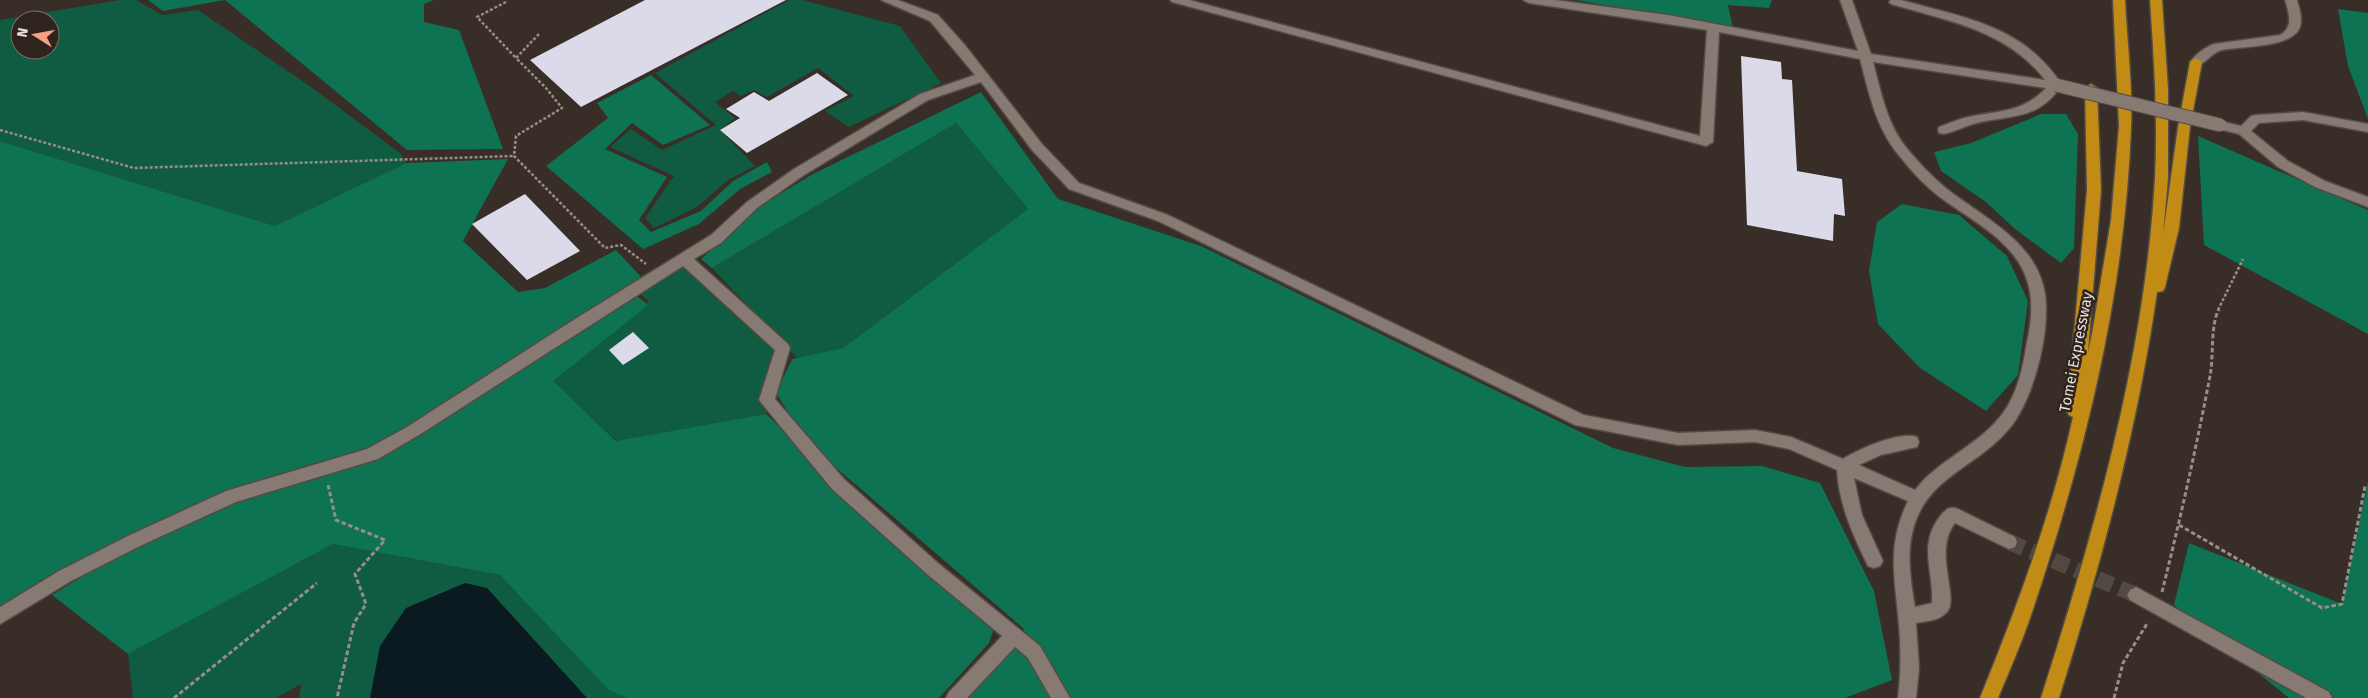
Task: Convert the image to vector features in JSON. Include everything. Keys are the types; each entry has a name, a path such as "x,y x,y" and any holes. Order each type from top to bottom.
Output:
{"highway":[{"name":"Tomei Expressway","path":"1989,698 2026,605 2073,455 2099,334 2118,220 2125,126 2120,0"},
{"path":"2050,698 2085,592 2129,416 2145,333 2157,247 2162,180 2162,50 2156,0"},
{"path":"2145,333 2166,261 2177,203 2184,125 2196,62"},
{"path":"2073,455 2076,385 2089,267 2094,190 2091,88"}],"street":[{"path":"887,0 911,3 934,18 1037,147 1074,186 1163,218 1581,421 1678,439 1755,436 1791,442 1916,498"},
{"path":"1176,0 1706,142 1714,27"},
{"path":"1529,0 1714,27 1895,62 2056,85 2243,131 2283,164 2320,184 2368,202"},
{"path":"1846,0 1865,55 1876,106 1900,148 1938,189 1989,225 2018,252 2032,272 2038,295 2038,321 2031,362 2022,393 2011,414 2002,426 1984,442 1945,469 1916,498 1907,520 1901,550 1909,654 1906,698"},
{"path":"2196,62 2218,46 2283,38 2290,34 2295,29 2296,21 2291,0"},
{"path":"1895,2 1992,30 2024,49 2043,65 2056,85"},
{"path":"0,616 74,572 136,540 232,496 372,454 413,431 658,273 716,239 752,205 808,167 924,97 983,77"},
{"path":"1944,130 1972,120 2018,113 2040,102 2056,85"},
{"path":"2243,131 2256,119 2303,116 2368,128"},
{"path":"683,258 783,348 768,400 838,484 933,569 1034,652 1061,698"},
{"path":"1845,466 1860,456 1876,449 1911,442"},
{"path":"1845,466 1849,502 1874,561"},
{"path":"1907,616 1932,612 1941,607 1935,547 1939,530 1952,514 2009,542"},
{"path":"2136,595 2323,698"},
{"path":"955,698 1015,635"}],"path":[{"path":"506,2 477,17 546,88 562,108 516,136 514,156"},
{"path":"516,58 539,34"},
{"path":"0,130 134,168 514,156 606,248 621,245 658,273"},
{"path":"2114,698 2123,662 2158,607 2190,480 2214,357 2214,319 2243,259"},
{"path":"324,468 336,520 385,540 355,574 366,604 354,623 337,698"},
{"path":"2179,525 2322,608 2342,604 2365,486"},
{"path":"174,698 317,583"}],"green space":[{"path":"120,0 136,0 162,15 198,10 311,87 400,153 406,163 275,226 0,141 0,20 10,18 10,60 60,60 60,10"},
{"path":"148,0 225,0 163,11"},
{"path":"225,0 434,0 424,4 424,22 459,30 503,149 407,150"},
{"path":"789,0 802,0 900,26 941,83 849,127 825,111 854,96 818,68 767,97 754,90 741,96 733,91 715,102 735,118 720,130 755,166 728,180 697,207 654,228 645,218 674,176 610,147 631,129 662,150 716,125 655,73"},
{"path":"1576,0 1772,0 1769,8 1728,5 1733,28"},
{"path":"2338,9 2368,13 2368,119 2348,66"},
{"path":"651,75 710,125 663,145 632,123 605,149 667,177 639,220 651,232 701,211 733,181 767,162 772,172 740,189 699,224 643,249 546,166 608,118 597,103"},
{"path":"981,92 1058,199 1201,246 1613,448 1685,467 1762,466 1820,483 1874,591 1892,680 1845,698 1058,698 1023,628 820,454 792,418 776,393 792,359 843,348 1028,209 956,123 712,268 701,259 760,206 813,174"},
{"path":"2041,114 2066,114 2078,134 2074,248 2061,263 2015,229 1986,202 1941,171 1934,152 1971,143"},
{"path":"956,123 1028,209 843,348 797,358 712,268"},
{"path":"2198,136 2368,210 2368,334 2204,245"},
{"path":"0,141 275,226 406,163 508,159 463,241 518,292 545,288 616,250 642,278 385,447 146,531 0,613"},
{"path":"1902,204 1959,215 2007,256 2028,301 2018,375 1986,411 1920,368 1878,324 1869,271 1877,222"},
{"path":"693,258 783,348 766,414 617,441 552,381 649,301 636,291"},
{"path":"637,296 648,305 553,381 616,441 766,414 994,628 989,643 939,698 628,698 609,690 500,575 333,544 128,654 52,595 159,529 368,459"},
{"path":"2368,481 2368,698 2289,698 2174,605 2189,543 2342,604"},
{"path":"333,544 500,575 646,698 299,698 301,684 276,698 133,698 128,654"},
{"path":"1007,646 1027,651 1053,698 959,698"}],"shaded area":[{"path":"465,583 487,588 587,698 370,698 380,646 406,608"}],"building":[{"path":"645,0 786,0 581,107 530,60"},
{"path":"1741,56 1781,62 1782,79 1792,80 1797,171 1842,179 1845,216 1834,214 1833,241 1747,225"},
{"path":"817,73 848,95 747,153 720,130 740,118 726,109 754,92 769,101"},
{"path":"525,194 580,251 527,280 472,224"},
{"path":"633,332 649,348 623,365 609,350"}],"tunnel":[{"path":"2009,542 2136,595"}]}
